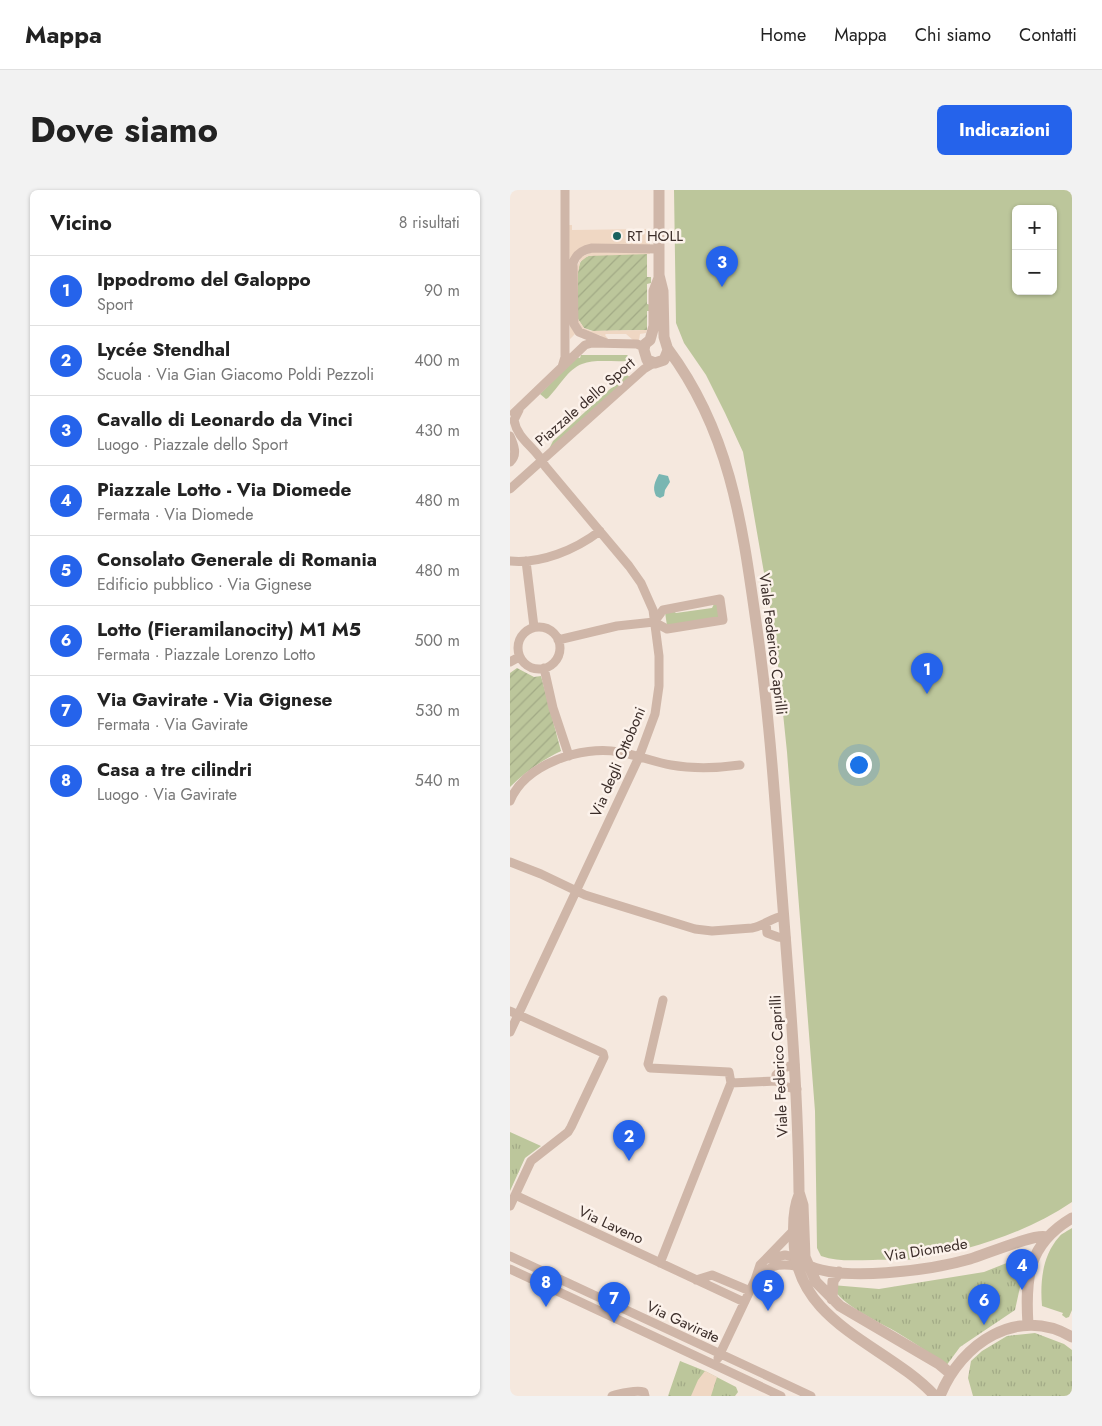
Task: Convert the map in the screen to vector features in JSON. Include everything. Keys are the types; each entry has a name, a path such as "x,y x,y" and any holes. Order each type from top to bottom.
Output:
{"street":[{"path":"562,367 565,357 564,190"},
{"path":"647,343 654,326 654,291 659,275 659,190"},
{"name":"Piazzale dello Sport","path":"606,343 579,332 574,324 574,258 581,251 592,248 659,249"},
{"path":"659,275 664,291 664,337 666,346"},
{"name":"Piazzale dello Sport","path":"510,416 519,410 585,345 592,343 636,344 658,339 666,346 666,358 644,369 542,460 513,433 514,420 519,410"},
{"name":"Piazzale dello Sport","path":"647,343 645,357 657,363"},
{"name":"Viale Federico Caprilli","path":"666,346 691,385 726,461 737,502 745,544 767,705 786,938 797,1089 799,1192 793,1231 799,1263 813,1296 826,1313 848,1332 905,1368 935,1396"},
{"name":"Viale Federico Caprilli","path":"657,363 680,373 691,385"},
{"path":"510,462 514,458 515,453 513,433"},
{"path":"531,470 530,460 534,452"},
{"path":"510,489 542,460"},
{"name":"Via degli Ottoboni","path":"510,1032 514,1013 577,891 638,757 655,714 659,686 659,656 653,610 641,584 629,566 542,460"},
{"path":"510,561 526,561 548,557 567,550 600,531"},
{"path":"526,561 534,627"},
{"path":"558,640 617,626 654,622 667,628 723,620 720,599 663,610 654,622"},
{"path":"534,627 549,629 558,640 560,650 557,659 550,666 544,668 530,667 519,657 519,640 525,632 534,627"},
{"path":"510,662 519,657"},
{"path":"544,668 553,708 569,756"},
{"path":"510,800 515,790 545,765 590,751 619,752 672,765 696,768 740,765"},
{"path":"510,862 541,874 585,895 695,929 712,931 752,928 758,927 776,917 784,916"},
{"path":"766,923 767,933 778,938 786,938"},
{"path":"660,1263 732,1083 729,1072 650,1068 648,1060 663,1000"},
{"path":"510,1206 531,1161 572,1127 604,1057 603,1053 514,1013"},
{"path":"776,1081 776,1075 780,1070 795,1065"},
{"path":"732,1083 776,1081 787,1087 797,1089"},
{"name":"Viale Federico Caprilli","path":"799,1192 803,1204 804,1250 799,1263"},
{"name":"Via Laveno","path":"516,1195 744,1302"},
{"path":"1028,1325 1029,1278 1032,1263 1046,1238 1055,1229 1072,1218"},
{"path":"715,1365 750,1292 757,1272 793,1231"},
{"name":"Via Diomede","path":"799,1263 824,1271 891,1272 929,1268 970,1259 1036,1236 1046,1238"},
{"path":"766,1260 785,1255 799,1263"},
{"name":"Via Gavirate","path":"510,1256 811,1396"},
{"path":"755,1280 768,1268 799,1263"},
{"name":"Viale Federico Caprilli","path":"799,1263 832,1299 851,1313 940,1364 951,1374"},
{"name":"Via Gavirate","path":"510,1269 781,1396"},
{"path":"832,1299 832,1281 839,1272"},
{"name":"Via Laveno","path":"696,1280 712,1275 750,1292"},
{"path":"940,1364 952,1360 1000,1332 1028,1325 1049,1326 1072,1337"},
{"path":"689,1352 692,1350 694,1342"},
{"path":"940,1396 946,1381 972,1348"},
{"path":"733,1373 737,1361"},
{"path":"612,1396 624,1393 632,1395 642,1391 645,1396"}],"green space":[{"path":"674,190 1072,190 1072,1202 1036,1223 976,1246 935,1256 905,1260 834,1259 821,1256 817,1248 815,1111 787,752 775,636 743,452 706,375 684,343 676,323"},
{"path":"647,254 647,277 651,277 651,283 647,284 647,304 651,305 651,311 647,311 647,330 593,331 584,328 578,319 578,272 582,260 596,255"},
{"path":"581,355 627,355 629,357 626,361 587,362 577,366 548,398 546,399 540,394 577,357 580,358"},
{"path":"625,374 630,377 549,449 553,441 610,389 622,381 620,378"},
{"path":"714,604 717,604 720,619 667,626 665,612 672,610 676,613 712,608"},
{"path":"517,668 534,677 541,676 561,751 521,776 510,787 510,673"},
{"path":"510,1132 541,1146 525,1158 510,1191"},
{"path":"1072,1228 1072,1310 1069,1317 1066,1318 1062,1315 1063,1313 1042,1306 1041,1288 1043,1270 1053,1244 1060,1236"},
{"path":"1027,1255 1015,1310 960,1347 946,1366 911,1341 851,1306 836,1292 832,1285 879,1289 984,1272"},
{"path":"1035,1333 1064,1344 1072,1350 1072,1396 973,1396 968,1378 971,1361 982,1351 1007,1336"},
{"path":"680,1361 736,1387 738,1392 735,1396 668,1396"}],"shaded area":[{"path":"569,225 572,225 572,230 647,229 647,243 650,243 650,245 575,252 571,326 575,334 570,339"},
{"path":"592,252 650,253 588,256 580,262 578,273 578,319 584,328 591,331 647,330 646,333 640,334 639,340 633,340 626,334 606,334 607,340 600,335 585,333 577,323 576,269 581,257"},
{"path":"705,1371 717,1377 711,1396 691,1396 698,1380"}],"water":[{"path":"659,474 668,476 670,482 664,496 660,498 656,496 654,490"}],"place":[{"name":"RT HOLL","path":"617,236"},
{"name":"Cavallo di Leonardo da Vinci","path":"722,287"},
{"name":"Ippodromo del Galoppo","path":"927,694"},
{"name":"Lycée Stendhal","path":"629,1161"},
{"name":"Piazzale Lotto - Via Diomede","path":"1022,1290"},
{"name":"Casa a tre cilindri","path":"546,1307"},
{"name":"Consolato Generale di Romania","path":"768,1311"},
{"name":"Via Gavirate - Via Gignese","path":"614,1323"},
{"name":"Lotto (Fieramilanocity) M1 M5","path":"984,1325"}]}
